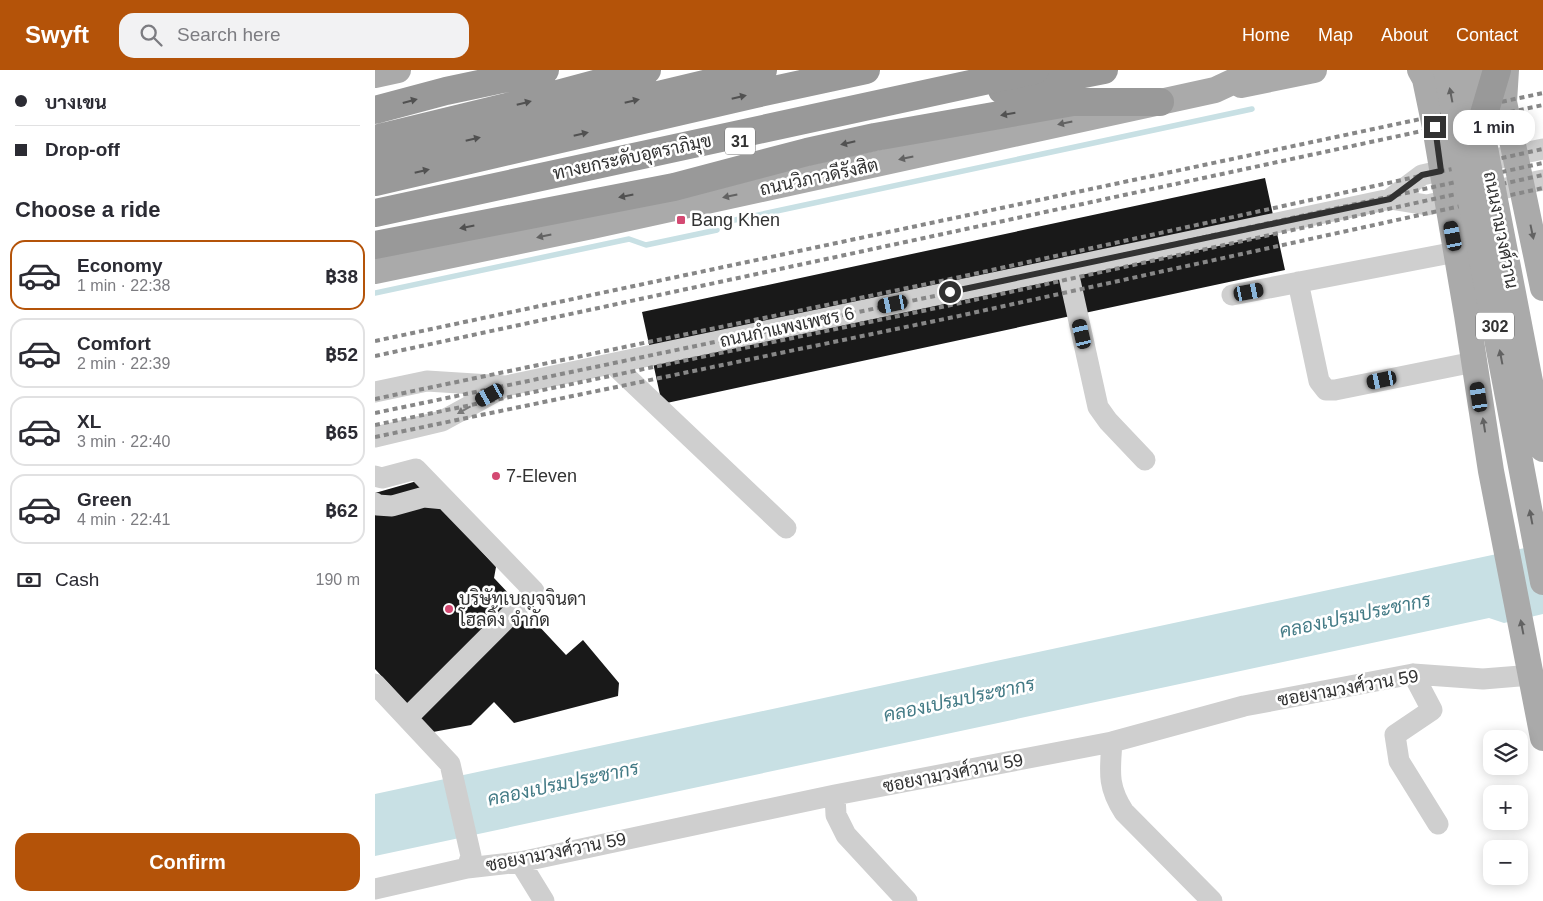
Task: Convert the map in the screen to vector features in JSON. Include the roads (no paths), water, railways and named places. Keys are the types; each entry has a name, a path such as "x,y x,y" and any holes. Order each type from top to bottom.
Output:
{"highway":[{"path":"375,110 446,91 545,70"},
{"path":"375,139 535,100 647,70"},
{"path":"375,162 763,70"},
{"name":"ทางยกระดับอุตราภิมุข","path":"375,182 866,70"},
{"name":"ทางยกระดับอุตราภิมุข","path":"375,213 1035,70"},
{"name":"31","path":"375,202 767,137 1103,70"},
{"path":"1481,124 1497,70"},
{"path":"375,244 674,187 807,152 875,137 1073,102 1160,102"}],"main road":[{"path":"375,75 398,70"},
{"name":"ถนนวิภาวดีรังสิต","path":"375,270 601,224 1215,90 1258,70"},
{"path":"1215,90 1314,70"},
{"path":"1420,70 1425,79 1433,115 1491,471 1543,738"},
{"name":"ถนนงามวงศ์วาน","path":"1446,70 1543,582"},
{"name":"ถนนงามวงศ์วาน","path":"1471,70 1543,450"},
{"path":"1506,70 1504,102 1516,155 1532,182 1543,288"},
{"path":"1467,315 1468,280 1477,268 1520,260 1531,268 1543,294"}],"street":[{"name":"ถนนกำแพงเพชร 6","path":"1390,199 1422,175 1543,149"},
{"name":"ถนนกำแพงเพชร 6","path":"375,392 427,381 506,386 1390,199 1427,206 1532,182"},
{"path":"1232,295 1456,252"},
{"path":"1067,267 1099,407 1108,421 1145,460"},
{"path":"1298,282 1319,381 1326,390 1335,390 1474,362"},
{"path":"613,364 786,528"},
{"name":"ถนนกำแพงเพชร 6","path":"375,437 443,422 506,386"},
{"path":"407,718 534,591 416,469 379,477 383,505 424,497 445,499"},
{"path":"1413,674 1432,710 1395,735 1399,761 1438,824"},
{"name":"ซอยงามวงศ์วาน 59","path":"375,888 469,862 520,862 835,795 1112,742 1244,706 1413,674 1483,679 1531,675"},
{"path":"375,684 450,764 469,862"},
{"path":"1112,742 1109,778 1114,797 1124,812 1212,901"},
{"path":"835,795 836,815 846,835 907,901"},
{"path":"520,862 544,901"}],"water":[{"name":"คลองเปรมประชากร","path":"1543,544 1543,614 1504,623 1489,618 375,856 375,794"}],"waterway":[{"path":"375,293 629,239 646,245 717,230 716,224 1252,109"}],"railway":[{"path":"375,341 1543,93"},
{"path":"375,356 1543,105"},
{"path":"375,399 946,280 1543,149"},
{"path":"375,413 949,293 1543,163"},
{"path":"375,425 951,305 1543,175"},
{"path":"375,437 954,317 1543,188"}],"place":[{"name":"Bang Khen","path":"681,220"},
{"name":"7-Eleven","path":"496,476"},
{"name":"บริษัทเบญจจินดา โฮลดิ้ง จำกัด","path":"449,609"}]}
